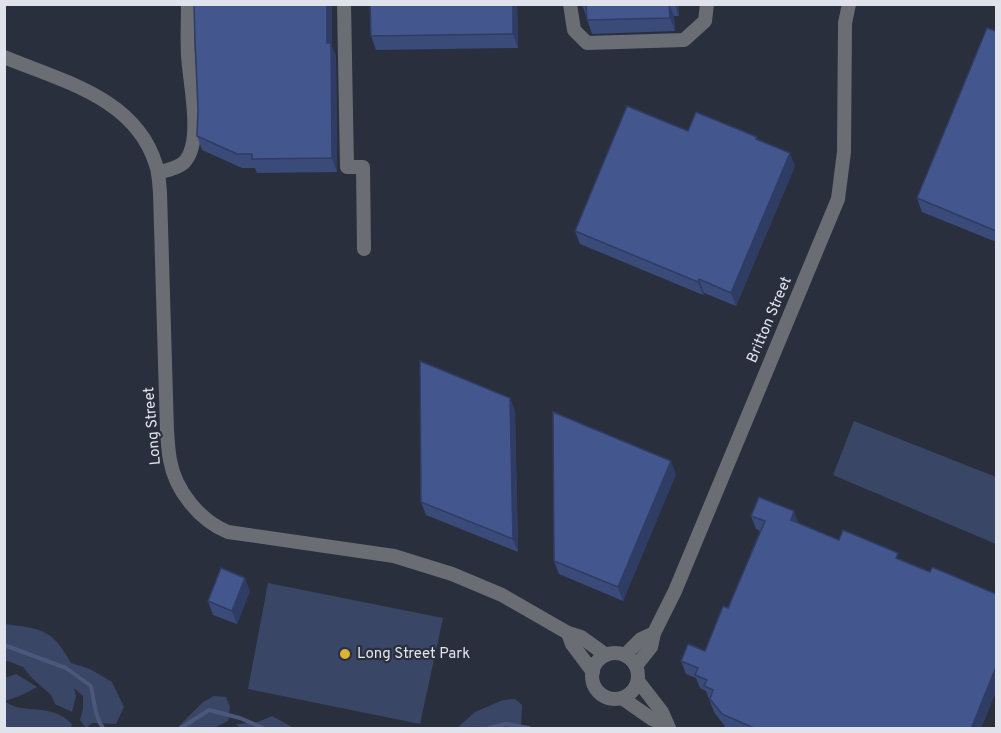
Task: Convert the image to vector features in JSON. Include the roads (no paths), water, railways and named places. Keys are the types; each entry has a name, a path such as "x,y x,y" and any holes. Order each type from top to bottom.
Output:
{"street":[{"path":"158,173 186,161 191,151 194,120 188,57 188,4"},
{"path":"344,4 346,167 363,167 364,249"},
{"path":"570,4 574,30 587,44 684,40 705,21 707,4"},
{"name":"Britton Street","path":"636,666 651,647 654,633 675,591 838,199 844,169 845,23 849,4"},
{"name":"Long Street","path":"4,57 101,97 128,117 143,136 157,165 170,462 179,485 195,509 216,527 228,532 394,556 452,574 502,595 568,633 581,637 606,655"},
{"name":"Long Street","path":"568,633 572,644 593,672"},
{"name":"Britton Street","path":"625,655 641,639 654,633"},
{"path":"638,681 630,695 622,698 607,698 595,687 593,672 599,660 606,655 618,653 625,655 636,666 638,681 662,712 667,726"},
{"path":"622,698 652,719 667,726"}],"waterway":[{"path":"4,645 66,668 91,686 96,714 103,728"},
{"path":"181,728 209,710 240,718 263,728"},
{"path":"489,728 506,724 529,728"}],"place":[{"name":"Long Street Park","path":"345,654"}]}
